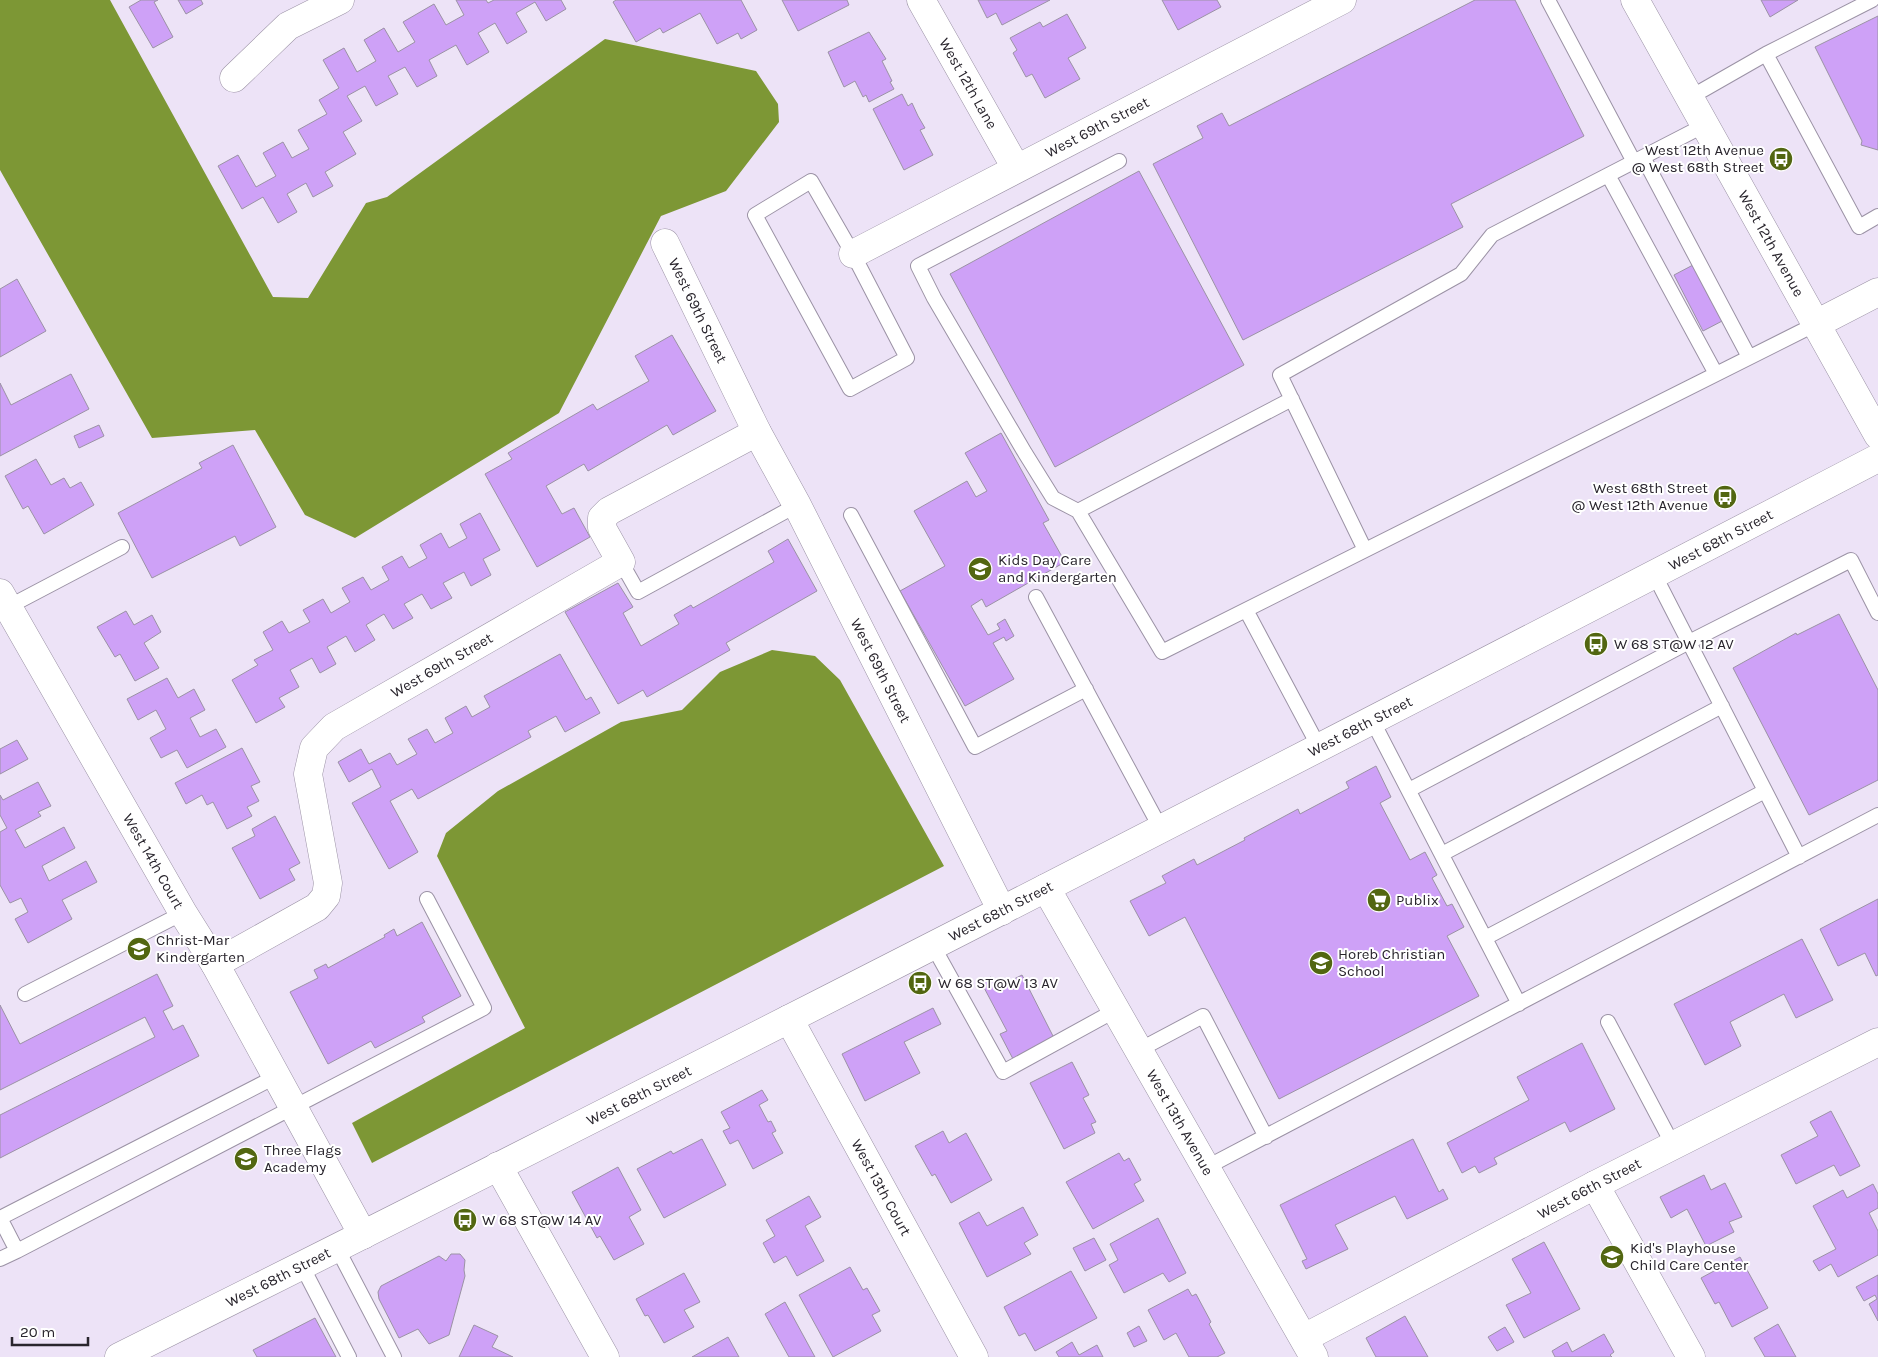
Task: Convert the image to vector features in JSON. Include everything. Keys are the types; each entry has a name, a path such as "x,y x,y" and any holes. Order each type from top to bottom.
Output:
{"street":[{"path":"234,78 288,26 340,0"},
{"name":"West 12th Lane","path":"922,0 1016,168"},
{"name":"West 69th Street","path":"853,254 1016,168 1301,9 1342,0"},
{"name":"West 12th Avenue","path":"1634,0 1878,435"},
{"name":"West 69th Street","path":"665,243 757,432 797,505 1002,911"},
{"path":"1816,324 1878,292"},
{"path":"621,562 602,528 602,518 608,511 757,432"},
{"name":"West 68th Street","path":"119,1357 364,1235 1002,911 1878,458"},
{"name":"West 69th Street","path":"215,964 317,907 326,896 328,883 308,774 314,748 334,726 621,562"},
{"name":"West 14th Court","path":"4,600 183,913 215,964 364,1235"},
{"name":"West 13th Avenue","path":"1046,888 1309,1347"},
{"name":"West 13th Court","path":"789,1019 974,1357"},
{"name":"West 66th Street","path":"1309,1347 1595,1185 1878,1042"},
{"path":"498,1166 605,1357"},
{"path":"1595,1185 1691,1357"}],"lane":[{"path":"1548,0 1749,358"},
{"path":"1689,98 1766,54 1872,0"},
{"path":"1766,54 1859,227 1878,216"},
{"path":"1365,550 1280,374 1461,274 1492,235 1705,125"},
{"path":"1119,161 918,266 934,298 1020,445 1054,498 1078,511 1162,652 1816,324"},
{"path":"1608,175 1716,374"},
{"path":"811,181 853,254 907,358 850,389 755,214 811,181"},
{"path":"1078,511 1292,399"},
{"path":"621,562 638,592 797,505"},
{"path":"851,515 975,747 1086,689"},
{"path":"4,600 122,547"},
{"path":"1409,790 1689,642 1851,560 1878,613"},
{"path":"1654,574 1799,857"},
{"path":"1036,597 1161,829"},
{"path":"1246,610 1319,747"},
{"path":"1442,854 1722,706"},
{"path":"1372,720 1519,1004"},
{"path":"1485,938 1765,791"},
{"path":"1206,1167 1878,816"},
{"path":"0,1260 484,1008 428,899"},
{"path":"25,994 183,913"},
{"path":"933,946 1003,1072 1116,1010"},
{"path":"1139,1050 1203,1016 1266,1137"},
{"path":"1608,1022 1673,1145"},
{"path":"17,1251 0,1218 277,1076"},
{"path":"337,1248 394,1357"},
{"path":"302,1266 349,1357"}],"shaded area":[{"path":"0,0 110,0 273,297 308,298 366,203 387,197 605,39 756,71 778,104 779,122 726,191 661,216 559,413 355,538 305,515 255,430 152,438 0,170"},
{"path":"772,650 815,656 840,680 944,866 372,1163 352,1123 525,1028 437,856 446,833 498,791 621,722 682,710 720,672"}],"building":[{"path":"141,0 158,0 154,2 173,37 153,48 129,7"},
{"path":"178,0 201,0 203,4 186,14"},
{"path":"456,0 486,0 488,3 494,0 561,0 566,9 546,21 535,2 516,13 527,32 507,44 495,23 478,33 489,52 467,65 456,45 429,60 437,76 417,87 405,67 388,76 398,94 376,106 365,86 347,96 362,121 343,132 356,154 325,172 333,186 313,197 306,183 287,194 297,212 278,223 263,197 242,209 218,166 238,155 256,187 276,176 263,153 283,142 292,158 309,149 298,130 327,114 319,100 339,88 323,60 344,48 357,72 376,61 364,40 384,28 398,52 415,42 403,22 434,4 446,25 464,15"},
{"path":"616,0 741,0 757,30 741,39 738,33 717,44 700,13 663,33 660,28 636,42 613,2"},
{"path":"782,0 847,0 849,5 798,31"},
{"path":"978,0 1050,0 1002,25 996,13 987,18"},
{"path":"1162,0 1217,0 1221,7 1178,30"},
{"path":"1475,0 1515,0 1584,136 1451,204 1463,227 1243,340 1153,164 1203,138 1197,126 1222,113 1229,126"},
{"path":"1761,0 1798,0 1770,17"},
{"path":"1067,14 1086,48 1068,58 1080,79 1045,98 1032,74 1026,77 1013,53 1017,50 1010,38 1040,22 1043,27"},
{"path":"1878,16 1878,150 1861,145 1862,141 1815,47"},
{"path":"869,32 886,59 882,61 894,89 869,102 866,95 863,97 855,81 844,87 828,52"},
{"path":"902,94 908,106 912,103 925,128 920,130 933,155 904,170 873,109"},
{"path":"1139,171 1244,365 1055,467 950,274"},
{"path":"1693,265 1711,301 1715,299 1726,319 1703,331 1674,275"},
{"path":"17,279 46,331 0,357 0,289"},
{"path":"672,335 716,411 673,435 667,425 588,471 584,464 546,486 562,514 574,508 590,537 537,567 485,474 512,459 508,453 593,404 597,410 649,381 635,356"},
{"path":"71,374 89,409 0,456 0,383 11,405"},
{"path":"99,425 104,436 79,448 74,436"},
{"path":"1001,433 1049,520 1043,523 1065,562 986,607 982,599 971,606 988,635 1000,629 997,624 1005,619 1014,636 1006,641 1004,637 993,643 1014,679 965,706 900,591 945,566 914,511 967,481 976,497 987,491 965,453"},
{"path":"233,445 276,527 240,546 235,536 152,578 118,513 202,468 199,463"},
{"path":"36,459 51,485 64,478 70,488 81,482 94,505 44,534 28,506 23,509 5,476"},
{"path":"480,513 500,550 483,559 491,575 471,586 464,572 443,583 452,598 431,609 422,594 404,604 413,618 393,629 384,614 366,625 375,640 355,652 346,636 327,647 336,664 320,673 312,658 290,670 299,687 279,698 285,707 256,723 232,680 258,665 254,660 273,650 263,632 282,621 289,633 310,622 303,610 323,599 331,613 350,602 342,588 363,577 371,590 389,580 382,567 402,556 409,568 427,558 420,545 441,533 449,548 467,538 460,524"},
{"path":"788,539 817,591 726,643 730,650 647,697 643,690 618,704 565,612 618,583 633,607 623,613 641,646 679,624 674,615 691,605 693,608 774,562 768,551"},
{"path":"126,611 134,625 152,615 161,632 144,643 159,668 135,681 120,654 115,657 97,627"},
{"path":"1839,614 1878,690 1878,780 1809,815 1733,668 1796,633 1797,635"},
{"path":"560,654 586,700 591,697 600,713 565,732 556,716 528,731 531,737 418,799 412,789 390,801 418,852 389,869 352,803 381,787 372,769 349,782 338,762 361,749 369,764 390,753 397,765 417,754 408,739 427,729 435,743 453,733 445,718 466,706 472,717 490,707 484,696"},
{"path":"167,678 178,698 194,689 205,710 190,718 200,737 216,729 226,747 187,768 177,750 161,758 150,738 166,729 156,710 138,720 127,699"},
{"path":"17,740 28,759 0,774 0,749"},
{"path":"242,748 260,782 251,786 259,801 247,807 252,816 227,829 213,802 207,805 202,795 186,804 175,783"},
{"path":"1376,766 1391,797 1380,803 1410,860 1425,852 1437,875 1432,878 1447,906 1452,904 1464,927 1447,936 1479,996 1279,1099 1185,917 1149,936 1130,901 1166,883 1162,876 1194,859 1197,865 1298,809 1300,814 1349,788 1346,782"},
{"path":"38,782 51,806 38,812 41,816 15,830 25,848 64,827 75,848 42,866 49,881 86,861 97,882 62,900 72,919 28,943 15,919 28,912 21,898 10,903 0,885 0,832 7,828 0,815 0,795 3,800"},
{"path":"275,816 300,863 289,869 295,880 260,899 232,848 255,836 252,829"},
{"path":"1878,899 1878,975 1876,976 1865,953 1838,966 1820,929"},
{"path":"422,922 461,996 422,1017 425,1022 375,1048 371,1041 328,1064 290,992 318,978 314,970 326,964 328,968 385,937 384,935 394,929 397,936"},
{"path":"1802,939 1833,1000 1796,1018 1784,994 1730,1022 1741,1046 1705,1065 1674,1004"},
{"path":"157,974 173,1006 163,1011 173,1030 183,1025 199,1056 0,1158 0,1115 155,1037 145,1017 0,1090 0,1005 20,1044"},
{"path":"1022,975 1054,1038 1013,1059 1000,1034 1007,1031 981,982 991,977 996,988"},
{"path":"933,1008 941,1024 904,1042 920,1073 865,1101 842,1054"},
{"path":"1582,1043 1615,1109 1570,1132 1565,1122 1494,1158 1497,1164 1479,1173 1475,1166 1462,1173 1447,1143 1529,1100 1517,1077"},
{"path":"1072,1062 1089,1095 1083,1098 1096,1122 1091,1124 1095,1133 1064,1149 1030,1083"},
{"path":"762,1090 768,1100 759,1105 768,1122 771,1121 776,1131 772,1133 783,1153 753,1169 738,1140 730,1144 723,1131 730,1128 721,1112"},
{"path":"1831,1111 1860,1166 1840,1176 1834,1165 1796,1184 1781,1155 1818,1136 1810,1122"},
{"path":"943,1131 949,1143 966,1133 992,1180 951,1203 935,1174 932,1176 915,1146"},
{"path":"702,1139 726,1185 664,1218 637,1169 671,1151 673,1154"},
{"path":"1413,1139 1439,1192 1443,1189 1448,1199 1407,1219 1395,1196 1335,1225 1348,1249 1306,1269 1302,1261 1307,1259 1280,1205"},
{"path":"1119,1153 1124,1161 1129,1158 1141,1180 1134,1184 1144,1201 1093,1229 1066,1182"},
{"path":"618,1167 641,1210 629,1217 644,1244 614,1260 600,1236 597,1238 572,1192"},
{"path":"1704,1175 1711,1190 1725,1183 1742,1217 1729,1222 1734,1232 1706,1246 1687,1209 1671,1218 1660,1197"},
{"path":"1873,1184 1878,1194 1878,1208 1869,1213 1878,1231 1878,1255 1838,1277 1831,1264 1819,1271 1813,1261 1836,1249 1813,1206 1843,1190 1847,1198"},
{"path":"809,1196 821,1217 805,1226 824,1261 797,1276 786,1256 774,1263 763,1243 775,1236 766,1220"},
{"path":"1023,1207 1038,1235 1024,1243 1031,1254 987,1277 959,1223 979,1212 987,1226"},
{"path":"1158,1218 1186,1273 1169,1282 1163,1273 1124,1293 1109,1265 1118,1260 1110,1244"},
{"path":"1094,1238 1106,1260 1085,1271 1073,1248"},
{"path":"1544,1242 1580,1309 1524,1338 1506,1305 1531,1293 1512,1259"},
{"path":"451,1254 460,1254 465,1260 465,1276 449,1335 429,1344 418,1329 399,1338 379,1299 378,1292 381,1286 439,1256 446,1261"},
{"path":"1740,1257 1768,1308 1732,1327 1719,1302 1715,1304 1701,1278"},
{"path":"850,1267 863,1290 867,1288 880,1311 872,1315 881,1331 833,1357 799,1295"},
{"path":"1071,1271 1097,1318 1035,1351 1025,1333 1019,1336 1004,1307"},
{"path":"684,1273 700,1302 684,1310 694,1327 664,1343 648,1315 645,1316 636,1299"},
{"path":"1878,1275 1878,1321 1869,1304 1877,1299 1875,1295 1864,1301 1856,1287"},
{"path":"1188,1289 1192,1296 1196,1294 1211,1322 1209,1324 1225,1353 1217,1357 1189,1357 1176,1333 1164,1340 1148,1310"},
{"path":"785,1302 815,1357 789,1357 765,1314"},
{"path":"1405,1316 1428,1357 1376,1357 1366,1338"},
{"path":"315,1318 336,1357 257,1357 253,1350"},
{"path":"1778,1324 1796,1357 1765,1357 1754,1338"},
{"path":"474,1325 498,1336 492,1347 513,1357 459,1357"},
{"path":"1139,1326 1147,1341 1134,1347 1127,1333"},
{"path":"1505,1327 1514,1342 1497,1351 1488,1337"},
{"path":"1604,1334 1614,1352 1610,1355 1612,1357 1555,1357 1552,1351 1567,1342 1572,1352"},
{"path":"728,1337 739,1357 692,1357"},
{"path":"1072,1342 1079,1355 1097,1345 1103,1357 1059,1357 1056,1352"}],"place":[{"name":"West 12th Avenue @ West 68th Street","path":"1781,159"},
{"name":"West 68th Street @ West 12th Avenue","path":"1725,497"},
{"name":"Kids Day Care and Kindergarten","path":"980,569"},
{"name":"W 68 ST@W 12 AV","path":"1596,644"},
{"name":"Publix","path":"1379,900"},
{"name":"Christ-Mar Kindergarten","path":"139,949"},
{"name":"Horeb Christian School","path":"1321,963"},
{"name":"W 68 ST@W 13 AV","path":"920,983"},
{"name":"Three Flags Academy","path":"246,1159"},
{"name":"W 68 ST@W 14 AV","path":"465,1220"},
{"name":"Kid's Playhouse Child Care Center","path":"1612,1257"}]}
